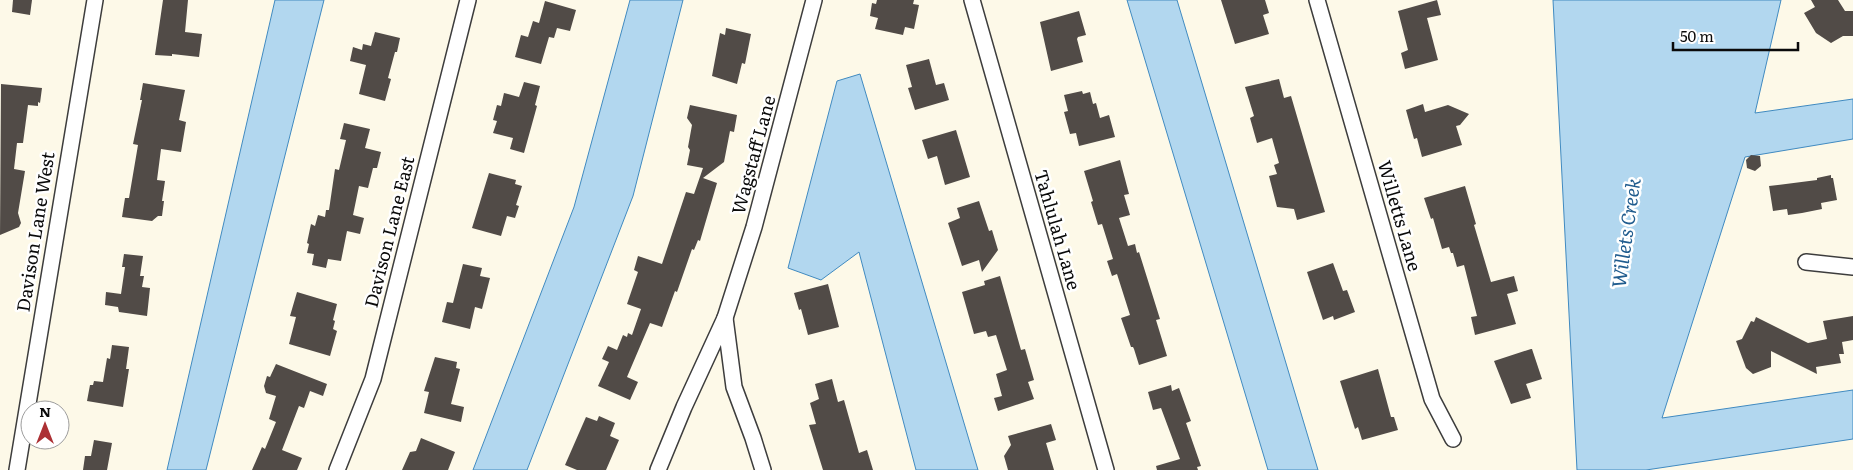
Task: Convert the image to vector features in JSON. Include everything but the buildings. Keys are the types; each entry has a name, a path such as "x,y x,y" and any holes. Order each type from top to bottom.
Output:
{"street":[{"name":"Davison Lane West","path":"17,470 81,73 95,0"},
{"name":"Davison Lane East","path":"337,470 373,379 468,0"},
{"name":"Wagstaff Lane","path":"658,470 684,407 725,318 754,227 814,0"},
{"name":"Tahlulah Lane","path":"972,0 1106,470"},
{"name":"Willetts Lane","path":"1317,0 1432,399 1453,439"},
{"path":"1806,262 1853,267"},
{"name":"Wagstaff Lane","path":"725,318 734,387 763,470"}],"water":[{"path":"275,0 324,0 206,470 167,470"},
{"path":"630,0 683,0 633,196 527,470 473,470 574,207"},
{"path":"1127,0 1177,0 1318,470 1268,470"},
{"name":"Willets Creek","path":"1553,0 1781,0 1755,113 1853,99 1853,139 1745,157 1662,418 1853,390 1853,439 1646,470 1577,470"},
{"path":"860,74 978,470 916,470 859,252 821,280 788,268 837,81"}]}
